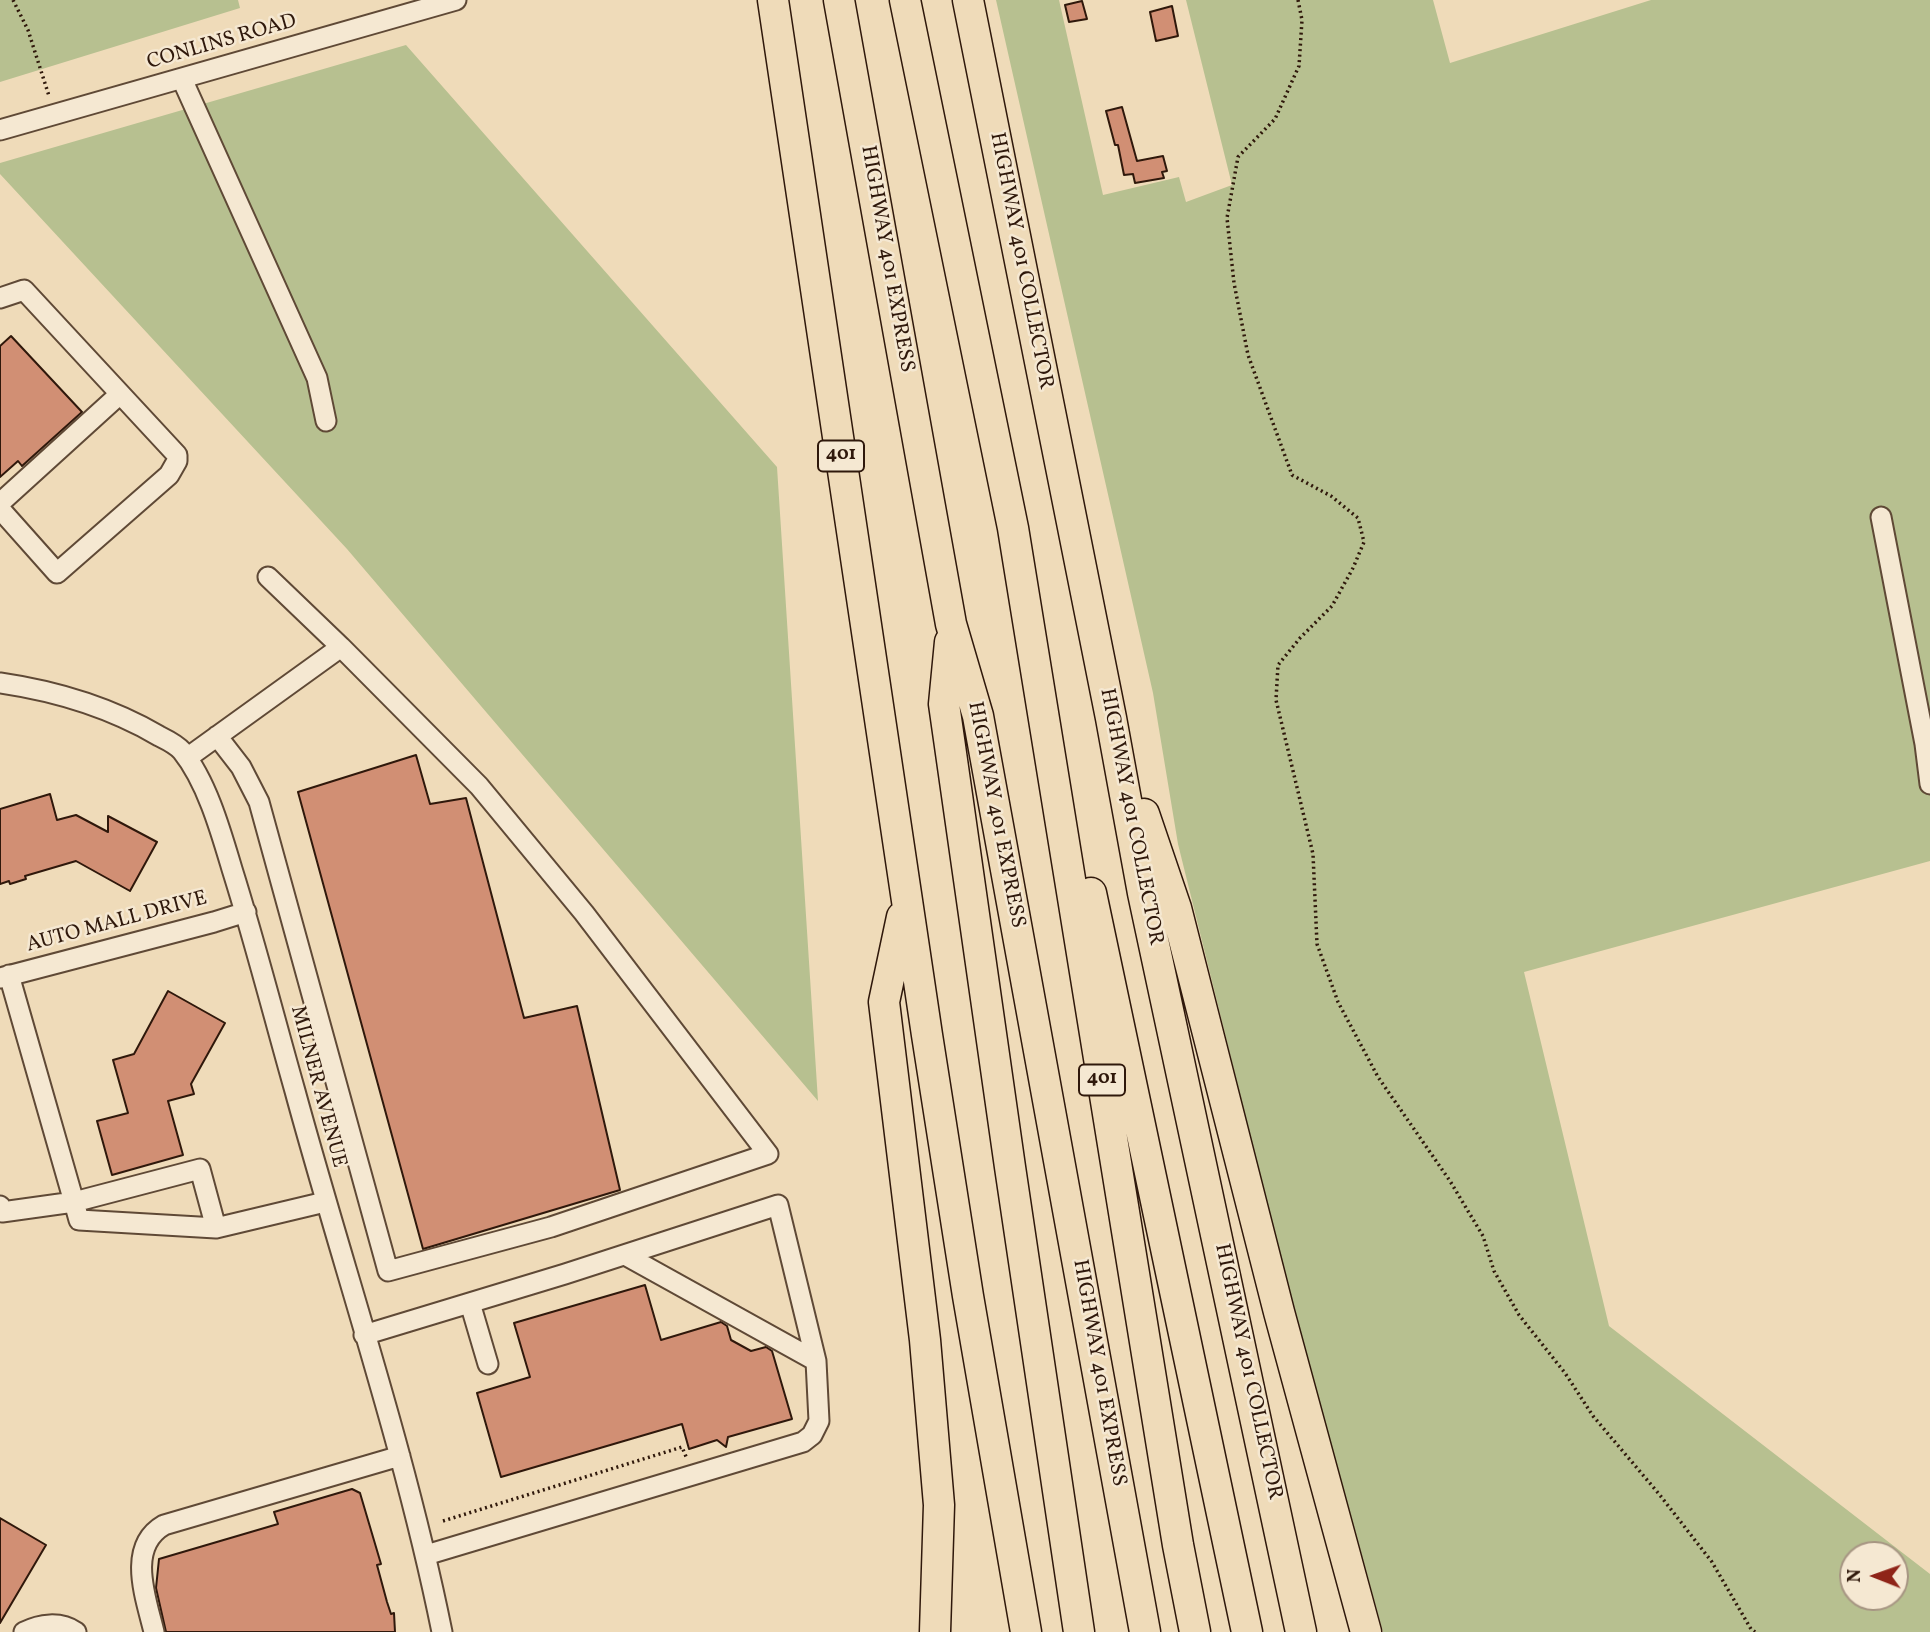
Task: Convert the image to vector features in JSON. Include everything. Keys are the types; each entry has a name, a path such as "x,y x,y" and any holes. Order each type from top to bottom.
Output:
{"highway":[{"name":"401","path":"773,0 968,1296 1026,1632"},
{"name":"HIGHWAY 401 EXPRESS","path":"839,0 951,624 978,716 1144,1632"},
{"name":"401","path":"905,0 1013,528 1173,1518 1195,1632"},
{"name":"HIGHWAY 401 COLLECTOR","path":"968,0 1143,892 1301,1632"},
{"path":"1013,528 1247,1632"},
{"path":"951,624 944,704 1079,1632"},
{"path":"1111,718 1176,908 1279,1312 1366,1632"},
{"path":"906,896 884,1002 925,1340 939,1505 935,1632"}],"street":[{"name":"CONLINS ROAD","path":"0,130 182,79 395,8 456,0"},
{"path":"182,79 317,378 326,421"},
{"path":"0,298 24,290 177,454 177,461 169,475 57,573 0,509"},
{"path":"0,503 120,394"},
{"path":"1881,517 1930,784"},
{"path":"217,736 241,766 259,802 388,1271 551,1227 768,1154 584,913 479,786 268,577"},
{"path":"187,758 341,647"},
{"name":"MILNER AVENUE","path":"0,683 76,701 127,718 179,748 214,810 246,912 325,1202 400,1456 426,1555 442,1632"},
{"name":"AUTO MALL DRIVE","path":"5,977 246,912"},
{"path":"5,977 79,1220 216,1228 325,1202"},
{"path":"0,1206 2,1212 74,1202 200,1169 216,1228"},
{"path":"364,1335 778,1205 816,1361 819,1422 812,1435 803,1442 426,1555"},
{"path":"625,1255 816,1361"},
{"path":"470,1303 488,1363"},
{"path":"154,1632 141,1573 145,1548 156,1530 164,1525 400,1456"},
{"path":"24,1632 35,1627 60,1625 76,1632"}],"path":[{"path":"13,0 28,30 54,114"},
{"path":"1298,0 1302,20 1299,66 1275,119 1238,157 1227,218 1234,283 1248,355 1292,475 1331,496 1358,517 1364,542 1332,606 1278,665 1276,700 1313,854 1317,944 1338,1002 1378,1077 1450,1181 1483,1236 1494,1271 1519,1315 1565,1373 1593,1416 1660,1494 1712,1562 1755,1632"},
{"path":"443,1521 682,1447 693,1475"}],"green space":[{"path":"0,0 238,0 240,8 0,82"},
{"path":"996,0 1059,0 1103,195 1179,177 1186,202 1232,185 1186,0 1433,0 1450,63 1651,0 1930,0 1930,861 1524,972 1609,1326 1887,1541 1839,1541 1839,1611 1909,1611 1909,1558 1930,1574 1930,1632 1383,1632 1287,1284 1178,844 1153,693"},
{"path":"406,45 777,467 818,1101 347,549 0,174 0,163"}],"building":[{"path":"1082,1 1087,19 1069,22 1065,5"},
{"path":"1172,6 1178,36 1156,41 1150,12"},
{"path":"1122,107 1137,161 1163,156 1167,171 1162,172 1164,178 1135,183 1133,174 1124,175 1118,145 1115,145 1106,111"},
{"path":"11,336 82,412 22,466 18,461 0,477 0,346"},
{"path":"416,755 430,804 466,798 524,1018 577,1006 620,1190 423,1249 298,792"},
{"path":"50,794 57,820 76,815 108,832 108,816 157,842 130,891 76,861 25,876 26,879 10,884 9,881 0,884 0,809"},
{"path":"168,991 225,1023 191,1084 194,1094 168,1101 183,1155 112,1175 97,1121 128,1113 113,1060 134,1054"},
{"path":"645,1285 661,1340 721,1322 727,1326 731,1340 751,1351 766,1347 772,1351 792,1419 728,1437 726,1447 717,1440 689,1449 682,1424 501,1477 477,1393 530,1377 514,1323"},
{"path":"352,1489 360,1493 381,1564 377,1565 387,1602 391,1614 394,1613 395,1632 166,1632 156,1588 159,1559 278,1524 274,1512"},
{"path":"0,1518 46,1545 0,1623"}]}
